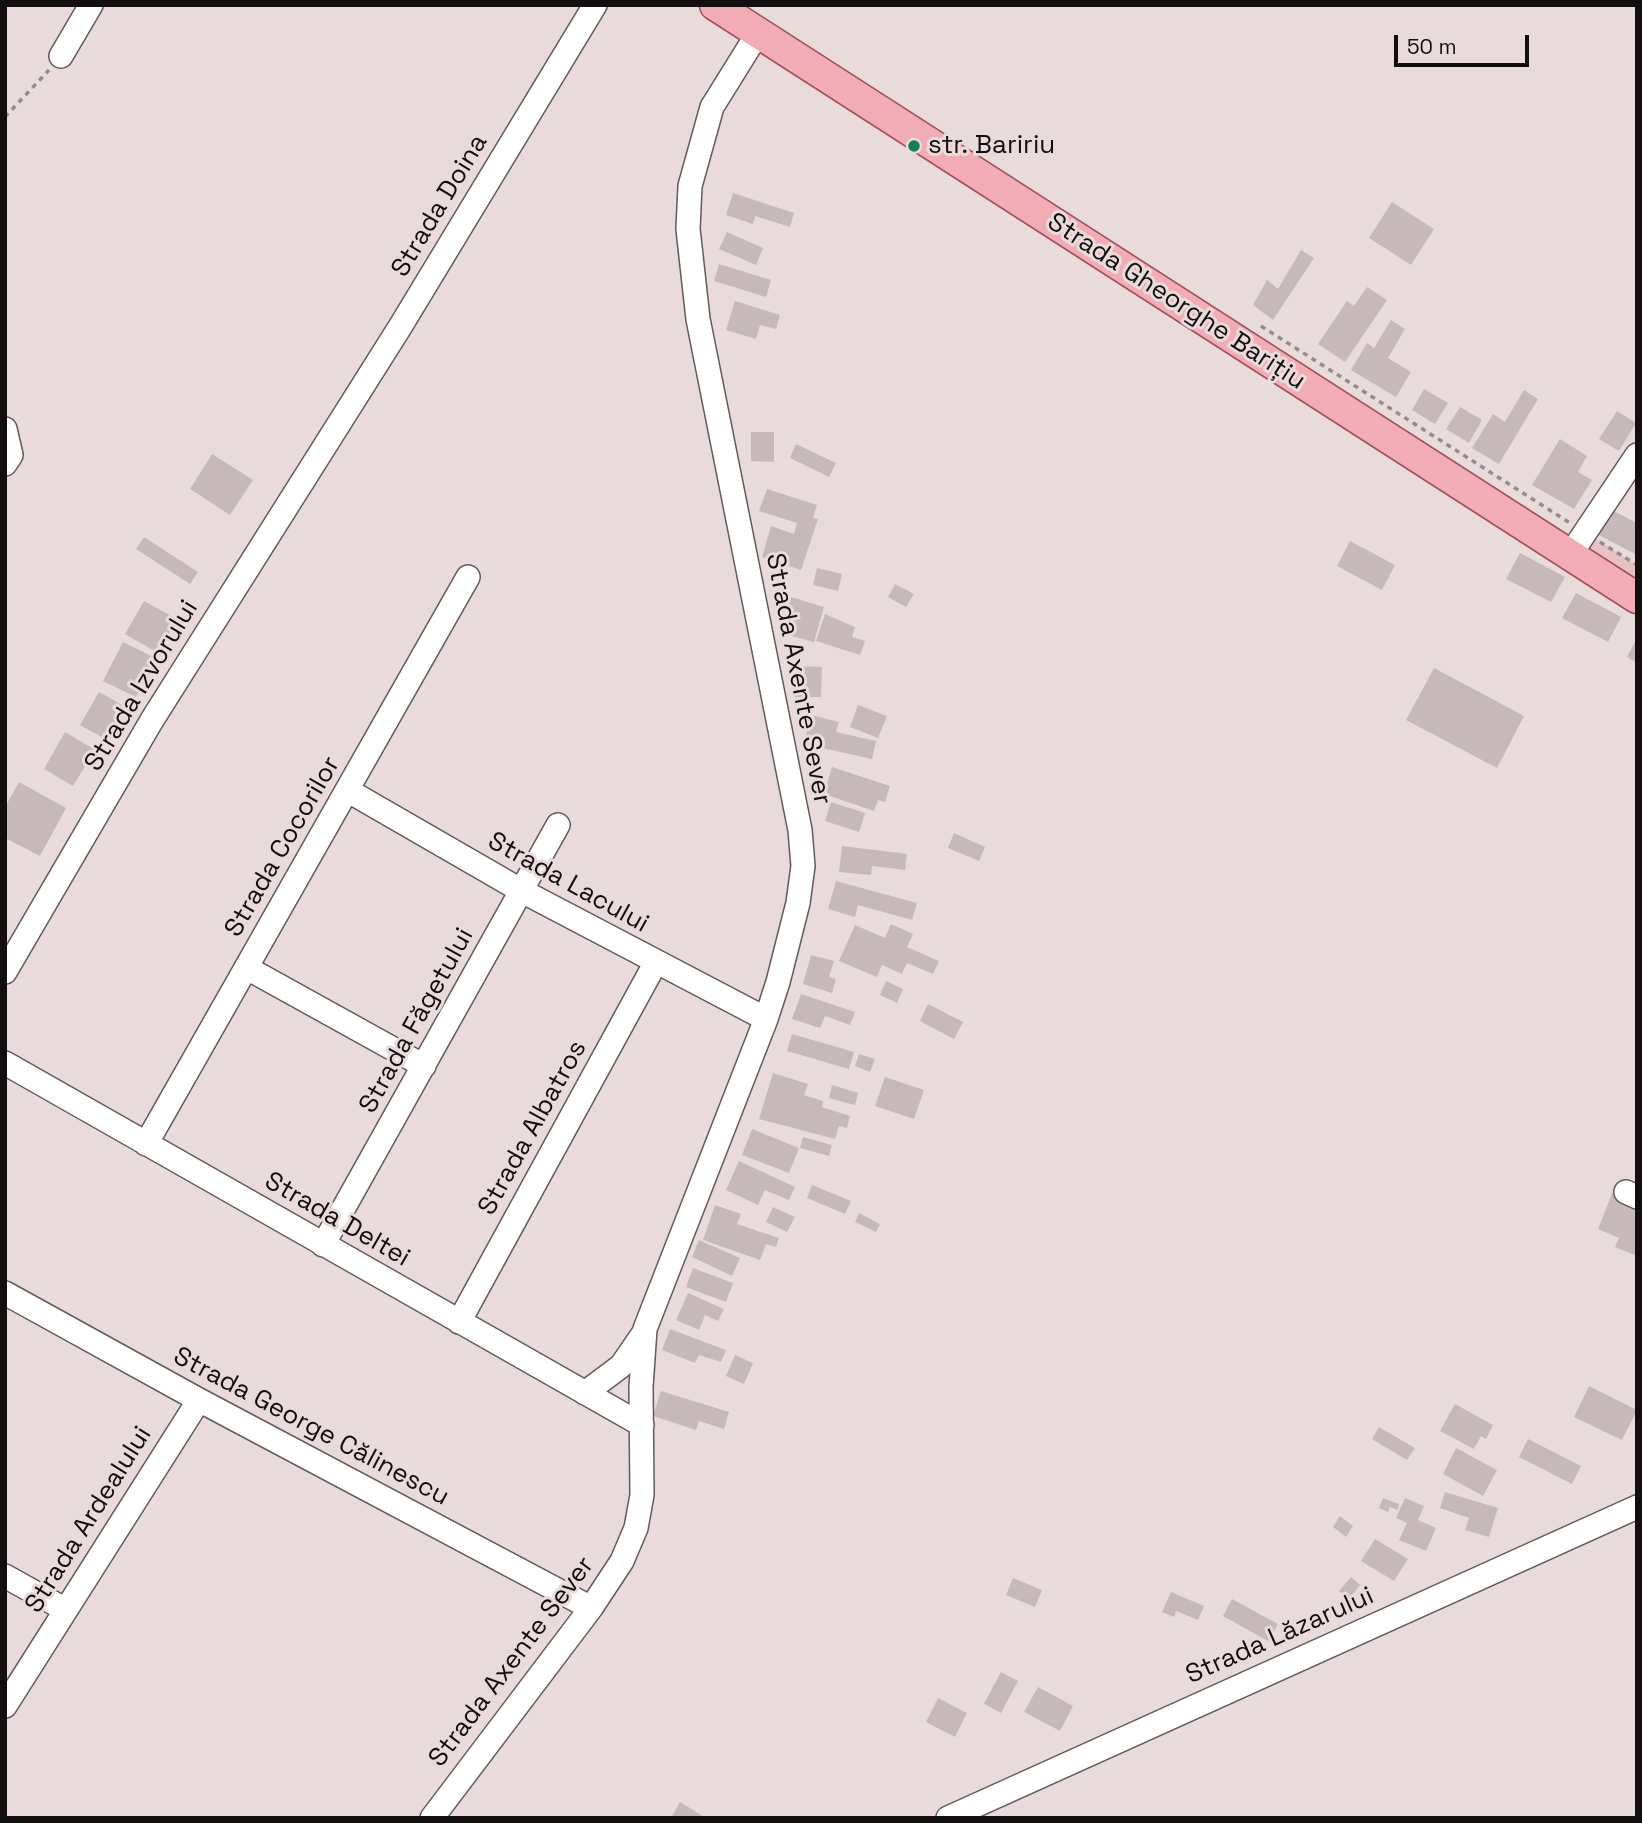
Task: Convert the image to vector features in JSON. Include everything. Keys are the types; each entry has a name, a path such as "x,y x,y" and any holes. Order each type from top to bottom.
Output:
{"main road":[{"name":"Strada Gheorghe Barițiu","path":"715,5 1637,598"}],"street":[{"path":"61,56 91,5"},
{"name":"Strada Doina","path":"330,432 400,327 594,5"},
{"name":"Strada Axente Sever","path":"585,1393 621,1366 645,1329 766,1019 798,903 803,866 800,830 698,319 688,229 690,187 712,107 758,33"},
{"path":"5,429 11,455 5,464"},
{"name":"Strada Izvorului","path":"5,972 152,720 330,432"},
{"path":"1570,555 1637,455"},
{"name":"Strada Cocorilor","path":"146,1144 468,577"},
{"name":"Strada Lacului","path":"347,790 522,891 766,1019"},
{"name":"Strada Făgetului","path":"323,1245 558,825"},
{"name":"Strada Albatros","path":"459,1322 656,962"},
{"path":"247,968 424,1066"},
{"name":"Strada Deltei","path":"5,1063 642,1425"},
{"name":"Strada George Călinescu","path":"5,1293 199,1400 591,1608"},
{"name":"Strada Axente Sever","path":"432,1818 591,1608 622,1561 636,1528 642,1495 645,1329"},
{"name":"Strada Ardealului","path":"5,1706 199,1400"},
{"name":"Strada Lăzarului","path":"948,1818 1637,1507"},
{"path":"5,1576 66,1610"}],"path":[{"path":"5,117 61,56"}],"shaded area":[{"path":"1585,532 1637,565 1637,598 1570,555"}],"building":[{"path":"733,193 794,213 790,227 755,216 753,224 726,215"},
{"path":"1392,202 1434,229 1411,265 1369,238"},
{"path":"727,232 763,248 756,265 719,249"},
{"path":"1301,250 1314,258 1273,320 1253,305 1267,280 1278,289"},
{"path":"719,264 771,280 766,297 714,281"},
{"path":"1367,287 1387,300 1345,362 1318,344 1347,301 1354,306"},
{"path":"735,301 780,315 776,329 760,325 756,339 726,330"},
{"path":"1391,320 1405,329 1388,358 1411,372 1396,397 1351,370 1367,343 1374,348"},
{"path":"1424,389 1448,403 1435,424 1412,410"},
{"path":"1524,390 1538,399 1499,464 1472,448 1493,414 1505,422"},
{"path":"1460,407 1482,420 1469,443 1446,429"},
{"path":"1617,411 1636,423 1619,451 1599,439"},
{"path":"751,432 774,432 774,462 751,461"},
{"path":"1560,439 1587,456 1578,472 1592,480 1574,509 1532,485"},
{"path":"796,444 836,463 829,477 790,458"},
{"path":"212,454 253,480 230,515 190,489"},
{"path":"767,489 817,505 813,518 818,519 801,570 762,557 771,526 794,534 797,523 759,511"},
{"path":"1606,507 1637,523 1637,555 1593,532"},
{"path":"144,537 198,572 190,584 136,549"},
{"path":"1350,541 1395,565 1382,590 1337,566"},
{"path":"1520,553 1565,577 1551,602 1506,579"},
{"path":"817,568 842,574 838,591 813,585"},
{"path":"895,584 914,594 906,607 888,597"},
{"path":"1576,593 1621,617 1608,642 1562,618"},
{"path":"791,597 824,607 814,642 781,633"},
{"path":"144,601 177,619 158,653 125,634"},
{"path":"825,614 855,627 852,637 865,641 860,655 816,641"},
{"path":"1637,638 1637,663 1627,657"},
{"path":"123,642 155,658 136,697 103,681"},
{"path":"796,666 822,667 821,697 795,697"},
{"path":"1434,668 1524,716 1497,768 1406,720"},
{"path":"99,692 126,707 107,740 80,725"},
{"path":"858,705 887,716 878,738 850,727"},
{"path":"811,715 839,722 836,732 876,741 872,759 804,744"},
{"path":"65,732 95,750 73,786 44,769"},
{"path":"832,767 890,786 885,802 878,800 874,811 824,794"},
{"path":"19,782 66,808 40,856 5,838 5,807"},
{"path":"831,802 865,813 859,832 825,821"},
{"path":"954,833 985,847 979,861 948,848"},
{"path":"842,846 907,854 905,870 872,866 871,875 839,872"},
{"path":"836,881 917,903 912,920 858,905 855,917 828,909"},
{"path":"891,924 913,934 907,947 939,961 933,974 907,963 902,974 882,965 877,977 839,961 855,925 885,938"},
{"path":"811,955 834,961 829,977 836,979 832,993 803,984"},
{"path":"886,981 903,989 897,1003 880,995"},
{"path":"801,994 855,1012 850,1025 825,1016 820,1028 792,1019"},
{"path":"928,1004 963,1022 954,1039 920,1021"},
{"path":"792,1034 854,1052 849,1069 787,1051"},
{"path":"859,1054 875,1059 870,1072 855,1066"},
{"path":"773,1073 808,1084 804,1095 823,1101 822,1107 850,1116 847,1128 839,1126 835,1139 759,1119"},
{"path":"885,1077 924,1090 914,1119 875,1106"},
{"path":"832,1085 858,1093 855,1105 829,1098"},
{"path":"752,1129 799,1148 789,1173 742,1155"},
{"path":"803,1137 832,1145 829,1156 800,1148"},
{"path":"739,1161 795,1187 789,1200 765,1190 758,1205 726,1190"},
{"path":"812,1185 851,1201 845,1214 807,1198"},
{"path":"1613,1191 1627,1197 1624,1205 1637,1210 1637,1256 1615,1247 1619,1238 1598,1229"},
{"path":"715,1205 741,1214 737,1224 779,1238 776,1247 766,1244 760,1260 703,1240"},
{"path":"773,1207 795,1217 787,1232 766,1222"},
{"path":"859,1213 880,1224 876,1232 855,1222"},
{"path":"699,1240 740,1258 732,1276 692,1257"},
{"path":"693,1268 733,1283 726,1302 686,1287"},
{"path":"688,1293 724,1309 718,1321 705,1315 699,1330 676,1320"},
{"path":"670,1329 726,1350 721,1362 699,1355 695,1363 662,1350"},
{"path":"735,1355 753,1363 744,1384 726,1376"},
{"path":"1589,1386 1637,1410 1622,1440 1574,1417"},
{"path":"661,1391 729,1412 724,1429 699,1421 696,1430 653,1416"},
{"path":"1455,1404 1493,1425 1486,1439 1481,1436 1474,1449 1440,1431"},
{"path":"1379,1427 1415,1448 1407,1460 1372,1439"},
{"path":"1528,1439 1581,1466 1572,1484 1519,1457"},
{"path":"1456,1448 1497,1470 1483,1496 1443,1474"},
{"path":"1445,1492 1498,1508 1489,1537 1465,1530 1469,1518 1440,1508"},
{"path":"1383,1498 1399,1504 1398,1510 1390,1507 1388,1512 1379,1508"},
{"path":"1405,1498 1424,1506 1418,1520 1436,1528 1426,1551 1399,1540 1407,1523 1396,1518"},
{"path":"1340,1516 1353,1526 1346,1537 1333,1527"},
{"path":"1375,1539 1408,1559 1394,1581 1361,1561"},
{"path":"1351,1577 1360,1585 1349,1599 1339,1591"},
{"path":"1013,1578 1042,1590 1035,1607 1006,1595"},
{"path":"1171,1592 1204,1606 1198,1620 1176,1611 1174,1617 1162,1612"},
{"path":"1232,1599 1278,1624 1268,1641 1223,1616"},
{"path":"1001,1672 1018,1681 1001,1713 984,1704"},
{"path":"1038,1687 1073,1706 1060,1731 1024,1712"},
{"path":"938,1698 967,1713 955,1737 926,1722"},
{"path":"680,1802 706,1818 671,1818"}],"place":[{"name":"str. Baririu","path":"914,146"}]}
